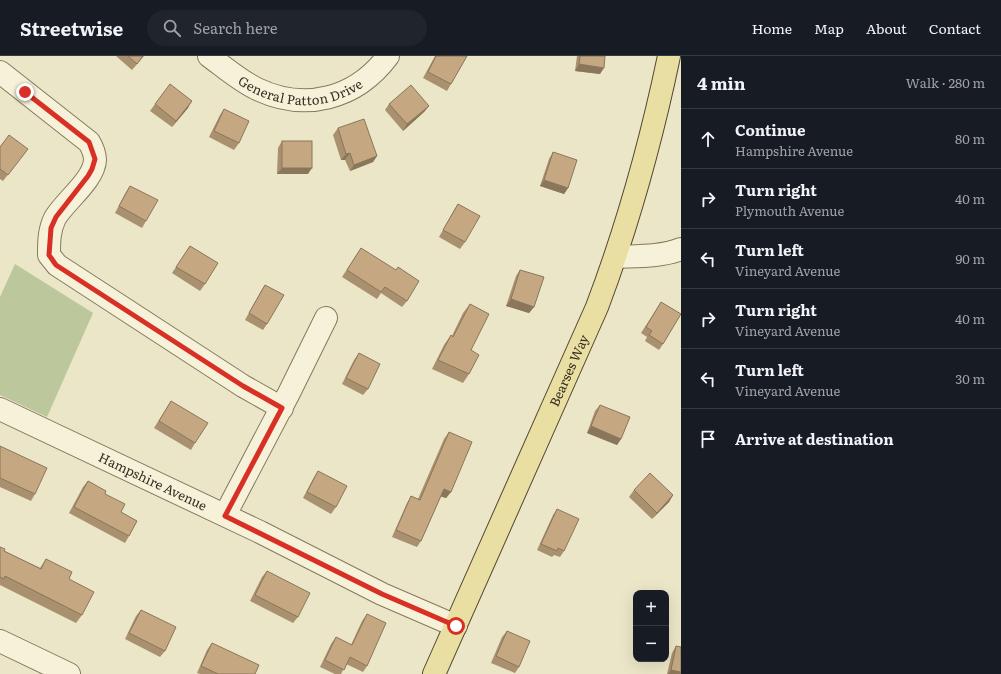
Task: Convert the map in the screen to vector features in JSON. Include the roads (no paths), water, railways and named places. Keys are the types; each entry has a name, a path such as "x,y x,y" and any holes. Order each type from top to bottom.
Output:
{"main road":[{"name":"Bearses Way","path":"434,674 579,348 616,257 644,167 669,56"}],"street":[{"name":"General Patton Drive","path":"209,56 256,89 281,99 304,101 327,97 355,87 368,79 388,56"},
{"path":"0,72 89,142 93,150 95,159 92,169 56,217 51,228 49,255 56,265 243,386 282,408"},
{"path":"616,257 644,256 673,252 681,249"},
{"path":"225,516 282,408 326,318"},
{"name":"Hampshire Avenue","path":"0,409 225,516 382,594 456,626"},
{"path":"0,641 69,674"}]}
